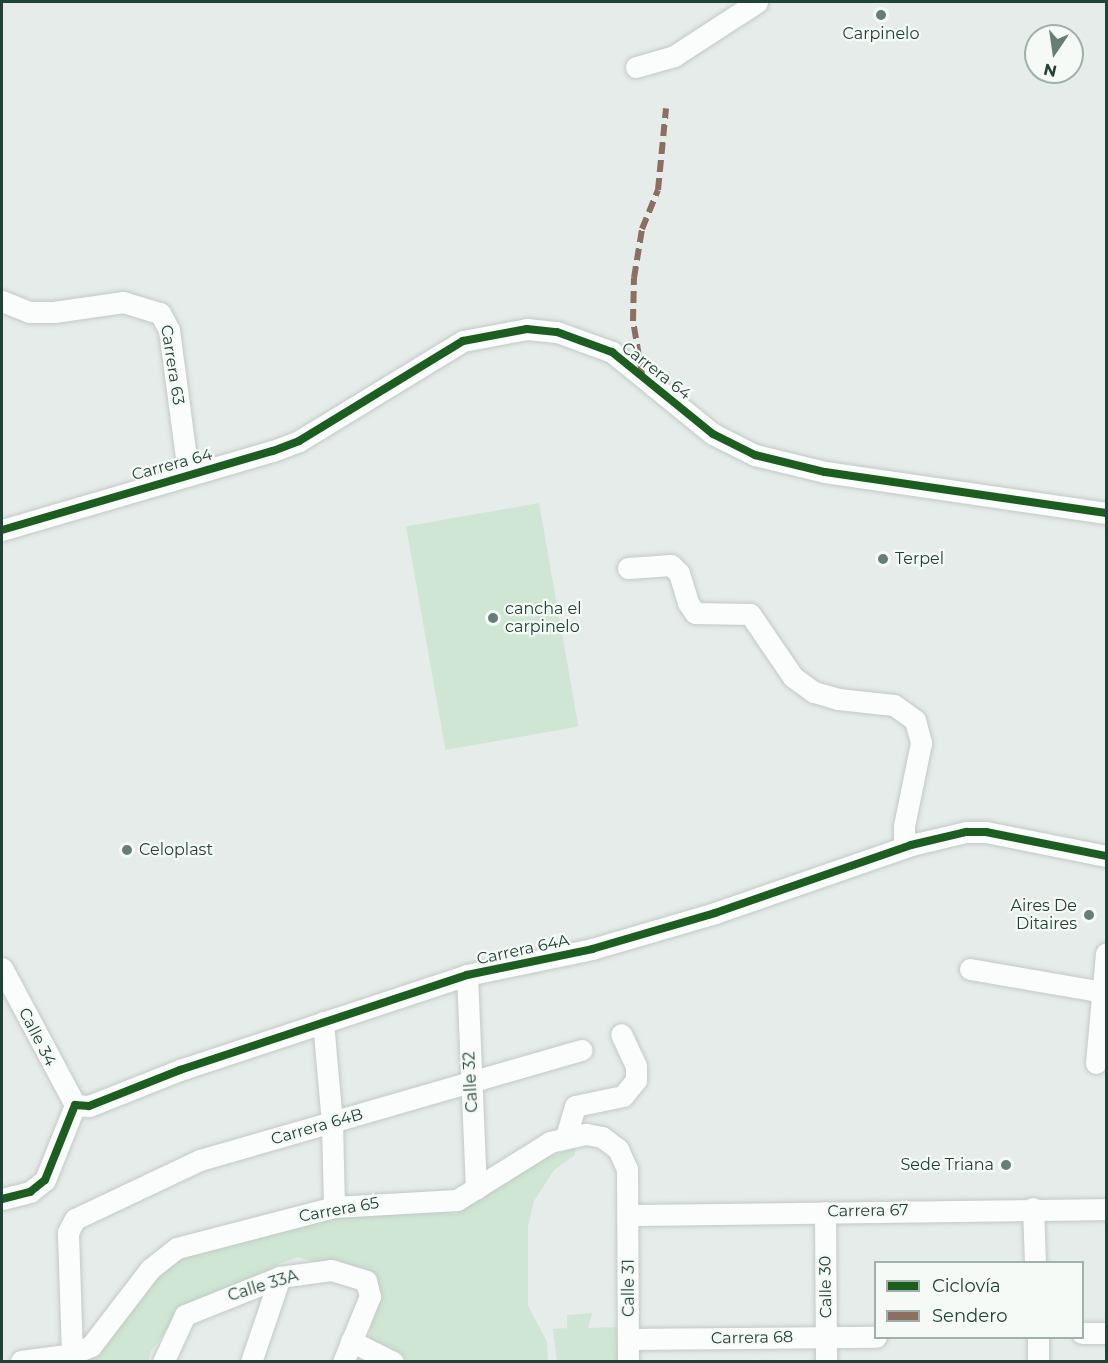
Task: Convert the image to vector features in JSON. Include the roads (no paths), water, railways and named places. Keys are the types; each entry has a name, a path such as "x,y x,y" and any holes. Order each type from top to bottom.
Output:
{"street":[{"path":"636,67 674,56 757,2"},
{"name":"Carrera 63","path":"2,301 28,312 54,312 123,302 160,313 169,330 188,473"},
{"name":"Carrera 64","path":"2,530 188,473 249,460 299,441 463,341 527,329 557,332 612,352 713,434 755,455 825,472 1107,513"},
{"path":"628,568 671,565 679,573 695,613 750,614 793,677 814,692 838,699 894,705 915,720 921,743 904,826 904,847"},
{"name":"Carrera 64A","path":"75,1106 89,1106 180,1070 467,975 592,949 659,930 904,847 966,831 986,832 1107,856"},
{"path":"1096,1063 1107,953"},
{"name":"Calle 34","path":"2,968 75,1106"},
{"path":"970,969 1103,992"},
{"name":"Calle 32","path":"467,975 476,1189"},
{"path":"323,1022 332,1123 334,1207"},
{"path":"566,1136 575,1106 623,1096 636,1080 636,1066 621,1034"},
{"name":"Carrera 64B","path":"72,1354 68,1232 75,1219 200,1160 471,1085 581,1050"},
{"path":"2,1199 30,1192 45,1180 75,1106"},
{"name":"Carrera 65","path":"21,1361 72,1354 100,1339 150,1269 177,1248 334,1207 457,1200 524,1157 566,1136 586,1134 602,1137 618,1149 627,1169 629,1215"},
{"path":"1033,1208 1035,1261"},
{"name":"Carrera 67","path":"629,1215 1033,1208 1107,1209"},
{"name":"Calle 30","path":"825,1212 826,1362"},
{"name":"Calle 31","path":"628,1362 629,1215"},
{"name":"Calle 33A","path":"163,1362 185,1315 280,1277 331,1270 366,1281 370,1296 351,1341"},
{"path":"251,1362 280,1277"},
{"path":"1084,1334 1107,1333"},
{"name":"Carrera 68","path":"629,1339 874,1336"},
{"path":"1038,1339 1038,1362"},
{"path":"343,1362 351,1341 393,1362"}],"place":[{"name":"Carpinelo","path":"881,15"},
{"name":"Terpel","path":"883,559"},
{"name":"cancha el carpinelo","path":"493,618"},
{"name":"Celoplast","path":"127,850"},
{"name":"Aires De Ditaires","path":"1089,915"},
{"name":"Sede Triana","path":"1006,1165"}]}
